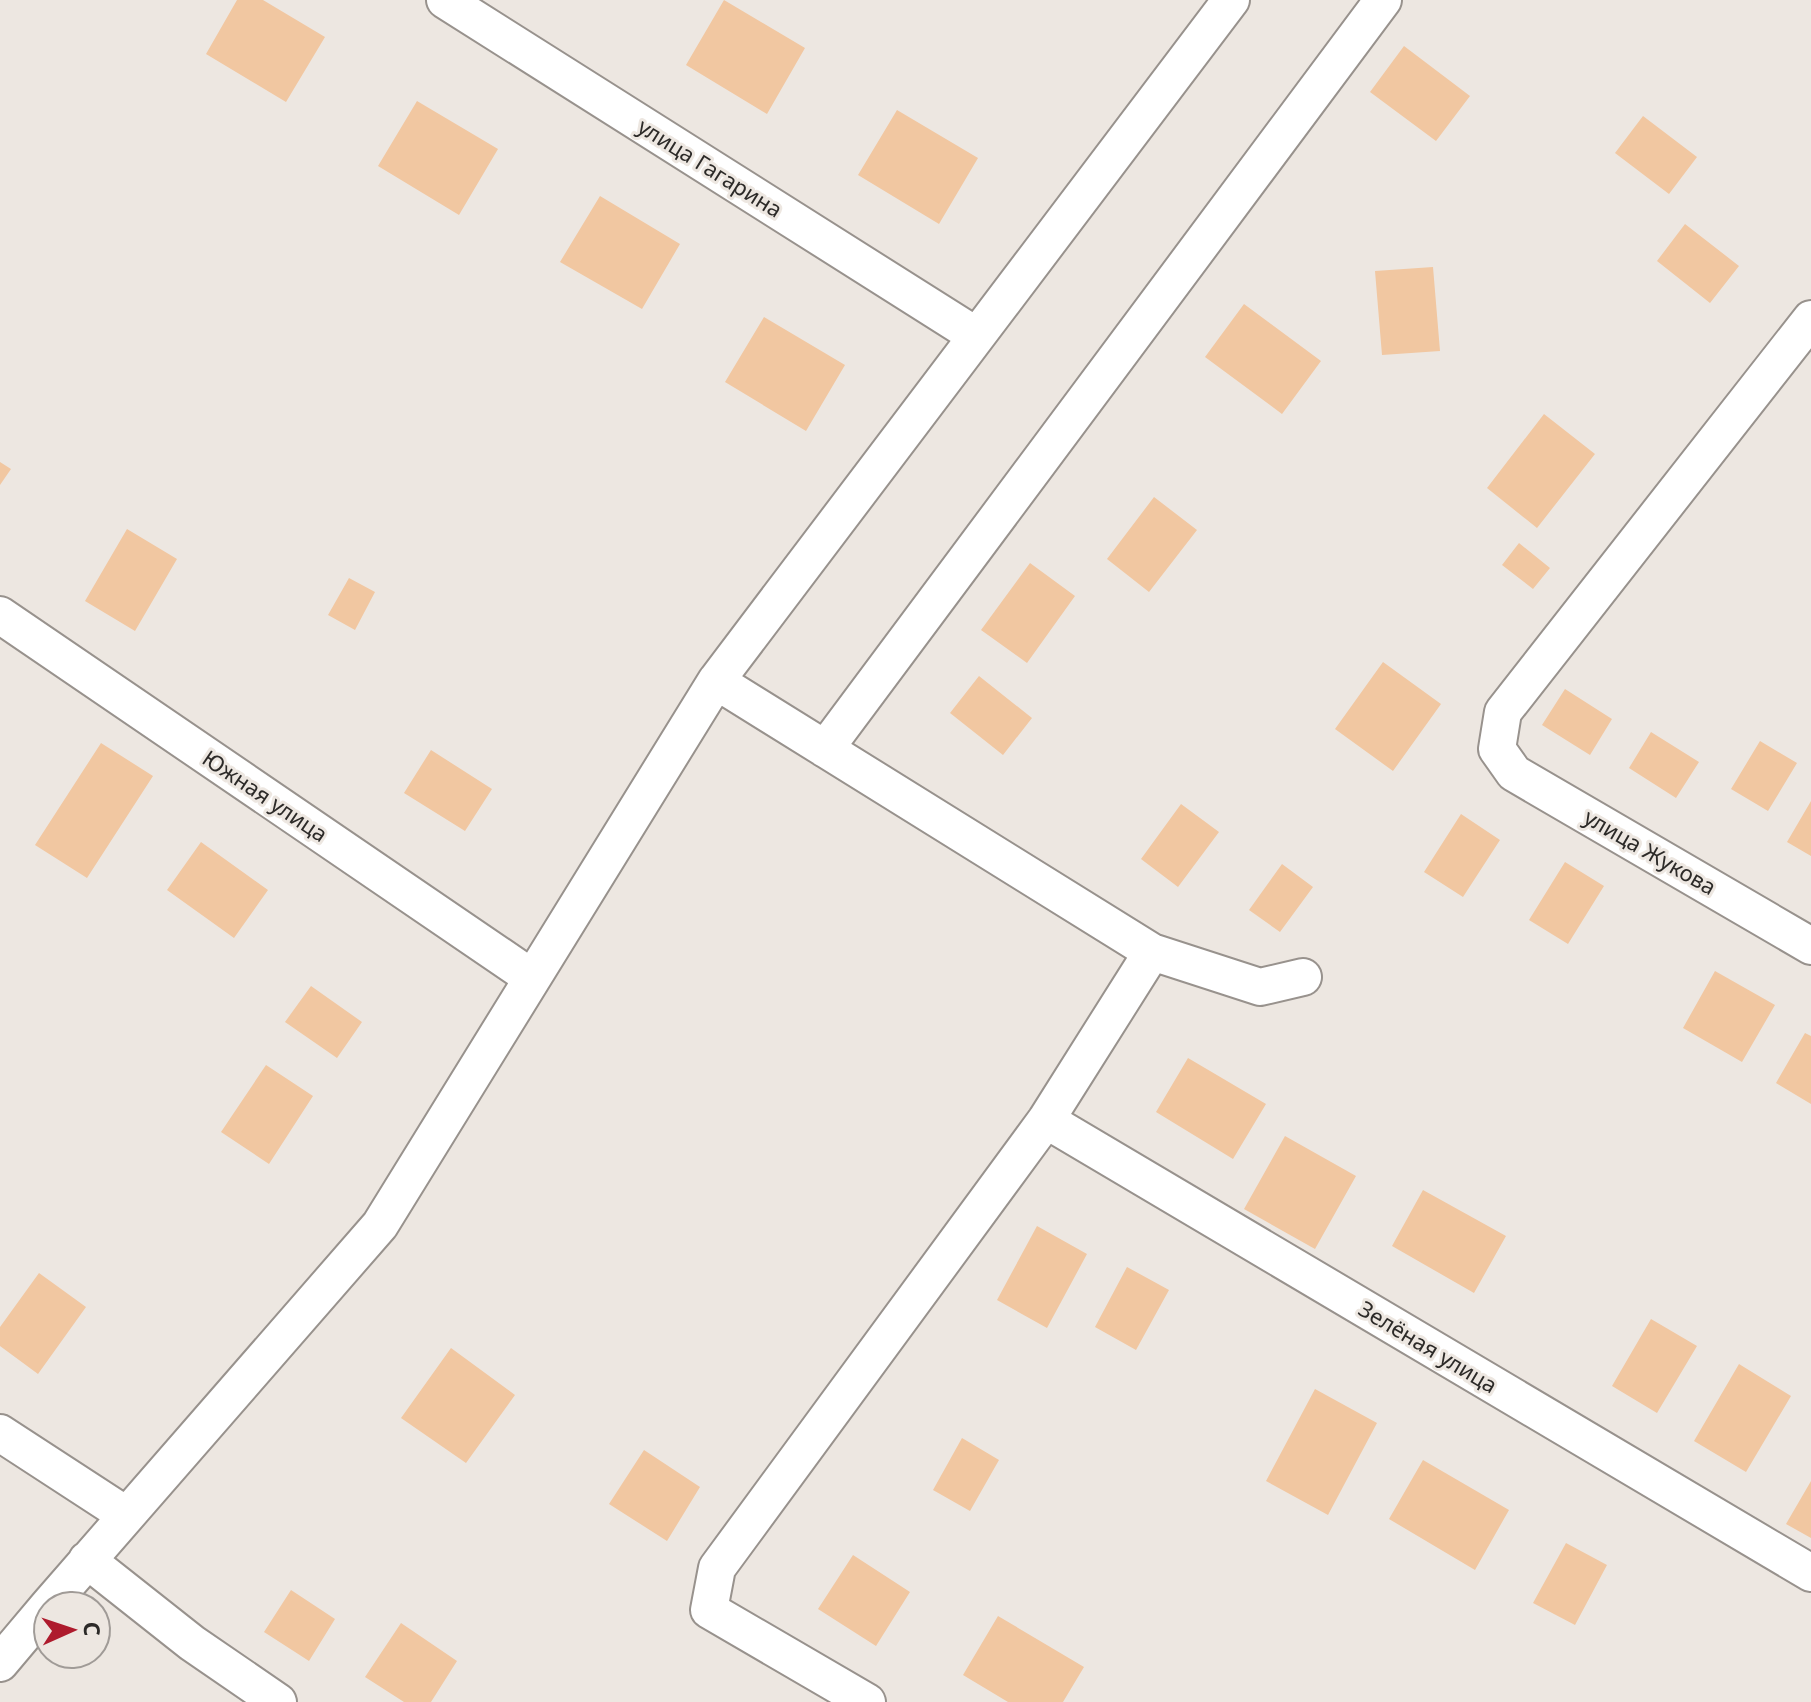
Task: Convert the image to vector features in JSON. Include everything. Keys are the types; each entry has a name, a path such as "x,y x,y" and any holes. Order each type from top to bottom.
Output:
{"street":[{"name":"улица Гагарина","path":"445,0 975,335"},
{"path":"62,1590 380,1225 716,681 1231,0"},
{"path":"825,749 1383,0"},
{"name":"улица Жукова","path":"1811,319 1503,712 1497,749 1514,773 1811,946"},
{"name":"Южная улица","path":"0,615 531,977"},
{"path":"716,681 1152,952 1260,987 1303,977"},
{"path":"867,1702 709,1610 717,1568 1046,1120 1152,952"},
{"name":"Зелёная улица","path":"1046,1120 1811,1573"},
{"path":"0,1433 126,1515"},
{"path":"87,1560 192,1643 278,1702"},
{"path":"0,1663 32,1625"}],"building":[{"path":"237,0 263,0 325,37 286,102 206,54"},
{"path":"724,0 805,48 767,114 686,65"},
{"path":"1404,46 1470,96 1436,141 1370,92"},
{"path":"417,101 498,149 459,215 378,166"},
{"path":"897,110 978,158 939,224 858,175"},
{"path":"1643,116 1697,157 1669,194 1615,153"},
{"path":"600,196 680,244 642,309 560,262"},
{"path":"1685,224 1739,266 1710,303 1657,261"},
{"path":"1433,267 1440,351 1382,355 1375,271"},
{"path":"1244,304 1321,361 1282,414 1205,357"},
{"path":"764,317 845,365 806,431 725,382"},
{"path":"1544,414 1595,454 1537,528 1487,488"},
{"path":"0,462 11,469 0,485"},
{"path":"1154,497 1197,530 1149,592 1107,559"},
{"path":"127,529 177,559 135,631 85,601"},
{"path":"1519,543 1550,568 1533,589 1502,565"},
{"path":"1030,563 1075,596 1027,663 981,630"},
{"path":"349,578 375,592 355,630 328,615"},
{"path":"1383,662 1441,704 1393,771 1335,729"},
{"path":"979,676 1032,718 1003,755 950,713"},
{"path":"1565,689 1612,719 1590,755 1542,725"},
{"path":"1651,732 1699,762 1676,798 1629,768"},
{"path":"1760,741 1797,763 1768,811 1731,789"},
{"path":"101,743 153,776 87,878 35,845"},
{"path":"431,750 492,789 465,831 404,793"},
{"path":"1811,801 1811,856 1787,842"},
{"path":"1181,804 1219,832 1178,887 1141,859"},
{"path":"1461,814 1500,840 1463,897 1424,872"},
{"path":"201,842 268,890 234,938 167,890"},
{"path":"1565,862 1604,886 1568,944 1529,920"},
{"path":"1282,864 1313,887 1280,932 1249,910"},
{"path":"1715,971 1775,1005 1742,1062 1683,1028"},
{"path":"311,986 362,1022 337,1058 285,1022"},
{"path":"1805,1033 1811,1036 1811,1104 1776,1083"},
{"path":"1188,1058 1266,1104 1233,1159 1156,1112"},
{"path":"266,1065 313,1096 269,1164 221,1132"},
{"path":"1285,1136 1356,1176 1315,1249 1244,1209"},
{"path":"1423,1190 1506,1236 1474,1293 1392,1246"},
{"path":"1037,1226 1087,1254 1047,1328 997,1300"},
{"path":"1127,1267 1169,1290 1136,1350 1095,1327"},
{"path":"39,1273 86,1307 38,1374 0,1346 0,1327"},
{"path":"1651,1319 1697,1346 1657,1413 1612,1386"},
{"path":"451,1348 515,1395 466,1463 401,1418"},
{"path":"1739,1364 1791,1396 1746,1472 1694,1441"},
{"path":"1315,1389 1377,1423 1328,1515 1266,1481"},
{"path":"962,1438 999,1460 970,1511 933,1490"},
{"path":"644,1450 700,1487 667,1541 609,1504"},
{"path":"1423,1460 1509,1510 1475,1570 1389,1519"},
{"path":"1811,1481 1811,1538 1786,1524"},
{"path":"1566,1543 1607,1565 1575,1625 1533,1603"},
{"path":"853,1555 910,1592 876,1646 818,1609"},
{"path":"291,1590 335,1619 309,1661 264,1632"},
{"path":"998,1616 1084,1667 1063,1702 1008,1702 963,1675"},
{"path":"401,1623 457,1661 431,1702 404,1702 365,1677"}]}
